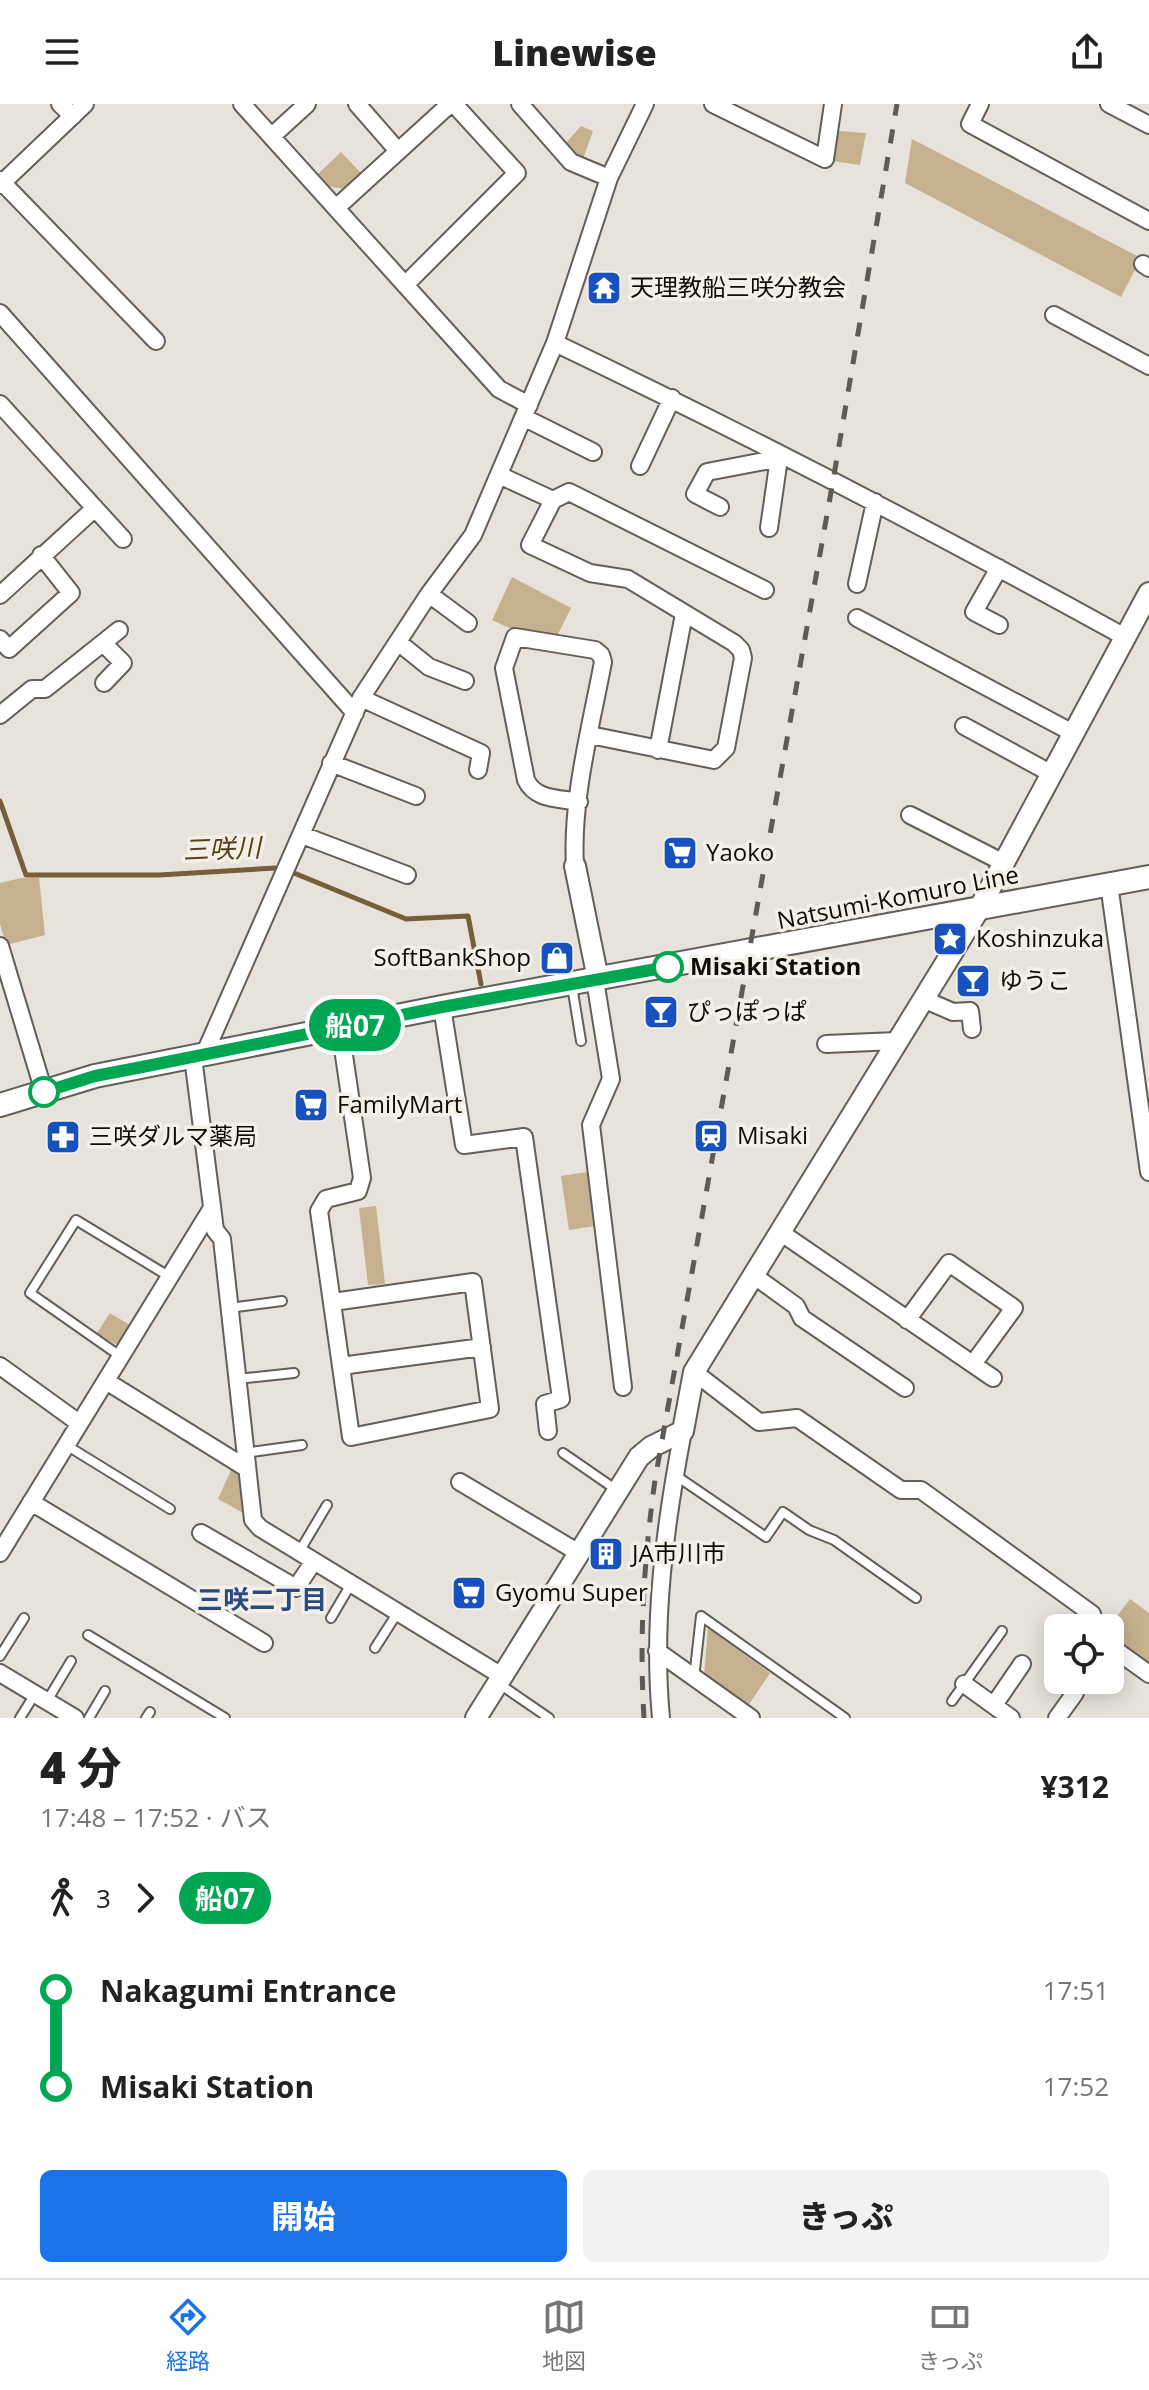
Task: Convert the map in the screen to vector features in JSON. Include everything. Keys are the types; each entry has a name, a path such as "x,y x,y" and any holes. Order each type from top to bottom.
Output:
{"main road":[{"name":"Natsumi-Komuro Line","path":"597,980 1149,877"},
{"path":"0,1105 95,1076 442,1007 597,980"}],"street":[{"path":"85,104 67,110 1,183 156,341"},
{"path":"242,104 499,389 527,412 593,452"},
{"path":"272,136 307,104"},
{"path":"357,104 398,151"},
{"path":"336,208 452,104 517,173 405,285"},
{"path":"520,104 571,162 609,178"},
{"path":"500,1679 260,1528 253,1520 222,1239 215,1230 212,1208 199,1056 358,706 429,594 473,535 555,343 609,178 645,104"},
{"path":"713,104 825,159 833,104"},
{"path":"980,104 970,124 1149,221"},
{"path":"1109,104 1149,125"},
{"path":"0,313 358,706 481,753 478,770"},
{"path":"1054,315 1149,366"},
{"path":"555,343 672,398 783,458 875,502 1125,637"},
{"path":"640,466 672,398"},
{"path":"0,404 123,539"},
{"path":"720,507 695,494 707,472 783,458"},
{"path":"769,528 783,458"},
{"path":"499,475 553,500"},
{"path":"590,735 714,760 726,748 743,658 741,650 734,643 628,579 590,573 530,545 553,500 569,492 765,590"},
{"path":"857,584 875,502"},
{"path":"0,595 95,508"},
{"path":"0,639 9,649 71,593 41,555"},
{"path":"999,568 974,612 999,625"},
{"path":"661,1718 657,1651 664,1546 694,1372 979,909 1149,593"},
{"path":"429,594 468,623"},
{"path":"658,750 684,614"},
{"path":"857,618 1073,733"},
{"path":"0,715 32,689 45,689 119,630"},
{"path":"579,802 537,794 530,789 526,780 504,668 515,637 595,650 603,662 573,842 611,1079 591,1125 623,1387"},
{"path":"398,642 429,667 465,681"},
{"path":"104,644 123,663 104,683"},
{"path":"964,726 1052,774"},
{"path":"331,763 416,796"},
{"path":"910,815 1004,863"},
{"path":"302,835 407,875"},
{"path":"1109,884 1149,1172"},
{"path":"0,946 44,1092"},
{"path":"923,999 953,1012 970,1011 972,1029"},
{"path":"442,1007 464,1145 524,1137 561,1399 545,1404 548,1431"},
{"path":"333,1302 473,1282 490,1409 351,1437 319,1211 326,1199 358,1191 362,1178 340,1028"},
{"path":"826,1044 897,1041"},
{"path":"0,1553 212,1208"},
{"path":"780,1232 993,1378"},
{"path":"907,1320 949,1263 1014,1308 973,1364"},
{"path":"753,1275 796,1306 802,1318 905,1388"},
{"path":"341,1366 482,1347"},
{"path":"0,1366 79,1423"},
{"path":"694,1372 759,1422 797,1418 901,1490 921,1490 1092,1614"},
{"path":"106,1381 245,1461"},
{"path":"476,1718 639,1457 651,1447 683,1431"},
{"path":"460,1482 579,1553"},
{"path":"31,1502 264,1643"},
{"path":"201,1533 296,1588 307,1556"},
{"path":"657,1651 740,1715"},
{"path":"1124,1656 1149,1674"},
{"path":"994,1705 1022,1664"},
{"path":"0,1673 75,1718"},
{"path":"964,1684 1011,1718"},
{"path":"1057,1718 1074,1694"}],"lane":[{"path":"572,984 581,1041"},
{"path":"121,1356 30,1293 76,1220 170,1278"},
{"path":"229,1308 282,1301"},
{"path":"237,1379 294,1373"},
{"path":"66,1445 170,1509"},
{"path":"245,1461 302,1445"},
{"path":"563,1453 618,1491"},
{"path":"675,1475 766,1537 783,1512 809,1530 834,1540 916,1598"},
{"path":"307,1556 327,1505"},
{"path":"331,1618 352,1584"},
{"path":"375,1648 398,1612"},
{"path":"694,1678 701,1616 845,1718"},
{"path":"0,1656 24,1618"},
{"path":"952,1701 1002,1631"},
{"path":"88,1635 225,1718"},
{"path":"20,1718 71,1661"},
{"path":"500,1679 549,1718"},
{"path":"89,1718 105,1691"}],"shaded area":[{"path":"581,126 593,131 583,159 565,144"},
{"path":"838,131 866,133 860,165 832,161"},
{"path":"912,139 1141,258 1121,297 905,183"},
{"path":"341,152 361,173 344,189 327,186 317,175"},
{"path":"512,577 571,608 556,638 514,630 492,620"},
{"path":"39,878 45,935 6,945 0,924 0,883"},
{"path":"587,1172 595,1226 569,1230 561,1176"},
{"path":"376,1206 385,1284 368,1285 359,1208"},
{"path":"110,1313 133,1327 123,1343 115,1344 97,1333"},
{"path":"232,1468 240,1472 245,1514 218,1499"},
{"path":"1130,1599 1149,1613 1149,1664 1124,1646 1124,1614 1119,1614"},
{"path":"708,1628 770,1673 748,1706 704,1675"}],"waterway":[{"name":"三咲川","path":"0,801 26,875 159,875 275,868 406,919 468,916 481,984"}],"railway":[{"path":"644,1718 644,1599 655,1480 897,104"}],"bus line":[{"name":"船07","path":"44,1092 95,1076 442,1007 668,967"}],"place":[{"name":"天理教船三咲分教会","path":"604,288"},
{"name":"Yaoko","path":"680,853"},
{"name":"Koshinzuka","path":"950,939"},
{"name":"SoftBankShop","path":"557,958"},
{"name":"Misaki Station","path":"668,967"},
{"name":"ゆうこ","path":"973,981"},
{"name":"ぴっぽっぱ","path":"661,1012"},
{"name":"FamilyMart","path":"311,1105"},
{"name":"Misaki","path":"711,1136"},
{"name":"三咲ダルマ薬局","path":"63,1137"},
{"name":"JA市川市","path":"606,1554"},
{"name":"Gyomu Super","path":"469,1593"}],"district":[{"name":"三咲二丁目","path":"262,1600"}]}
